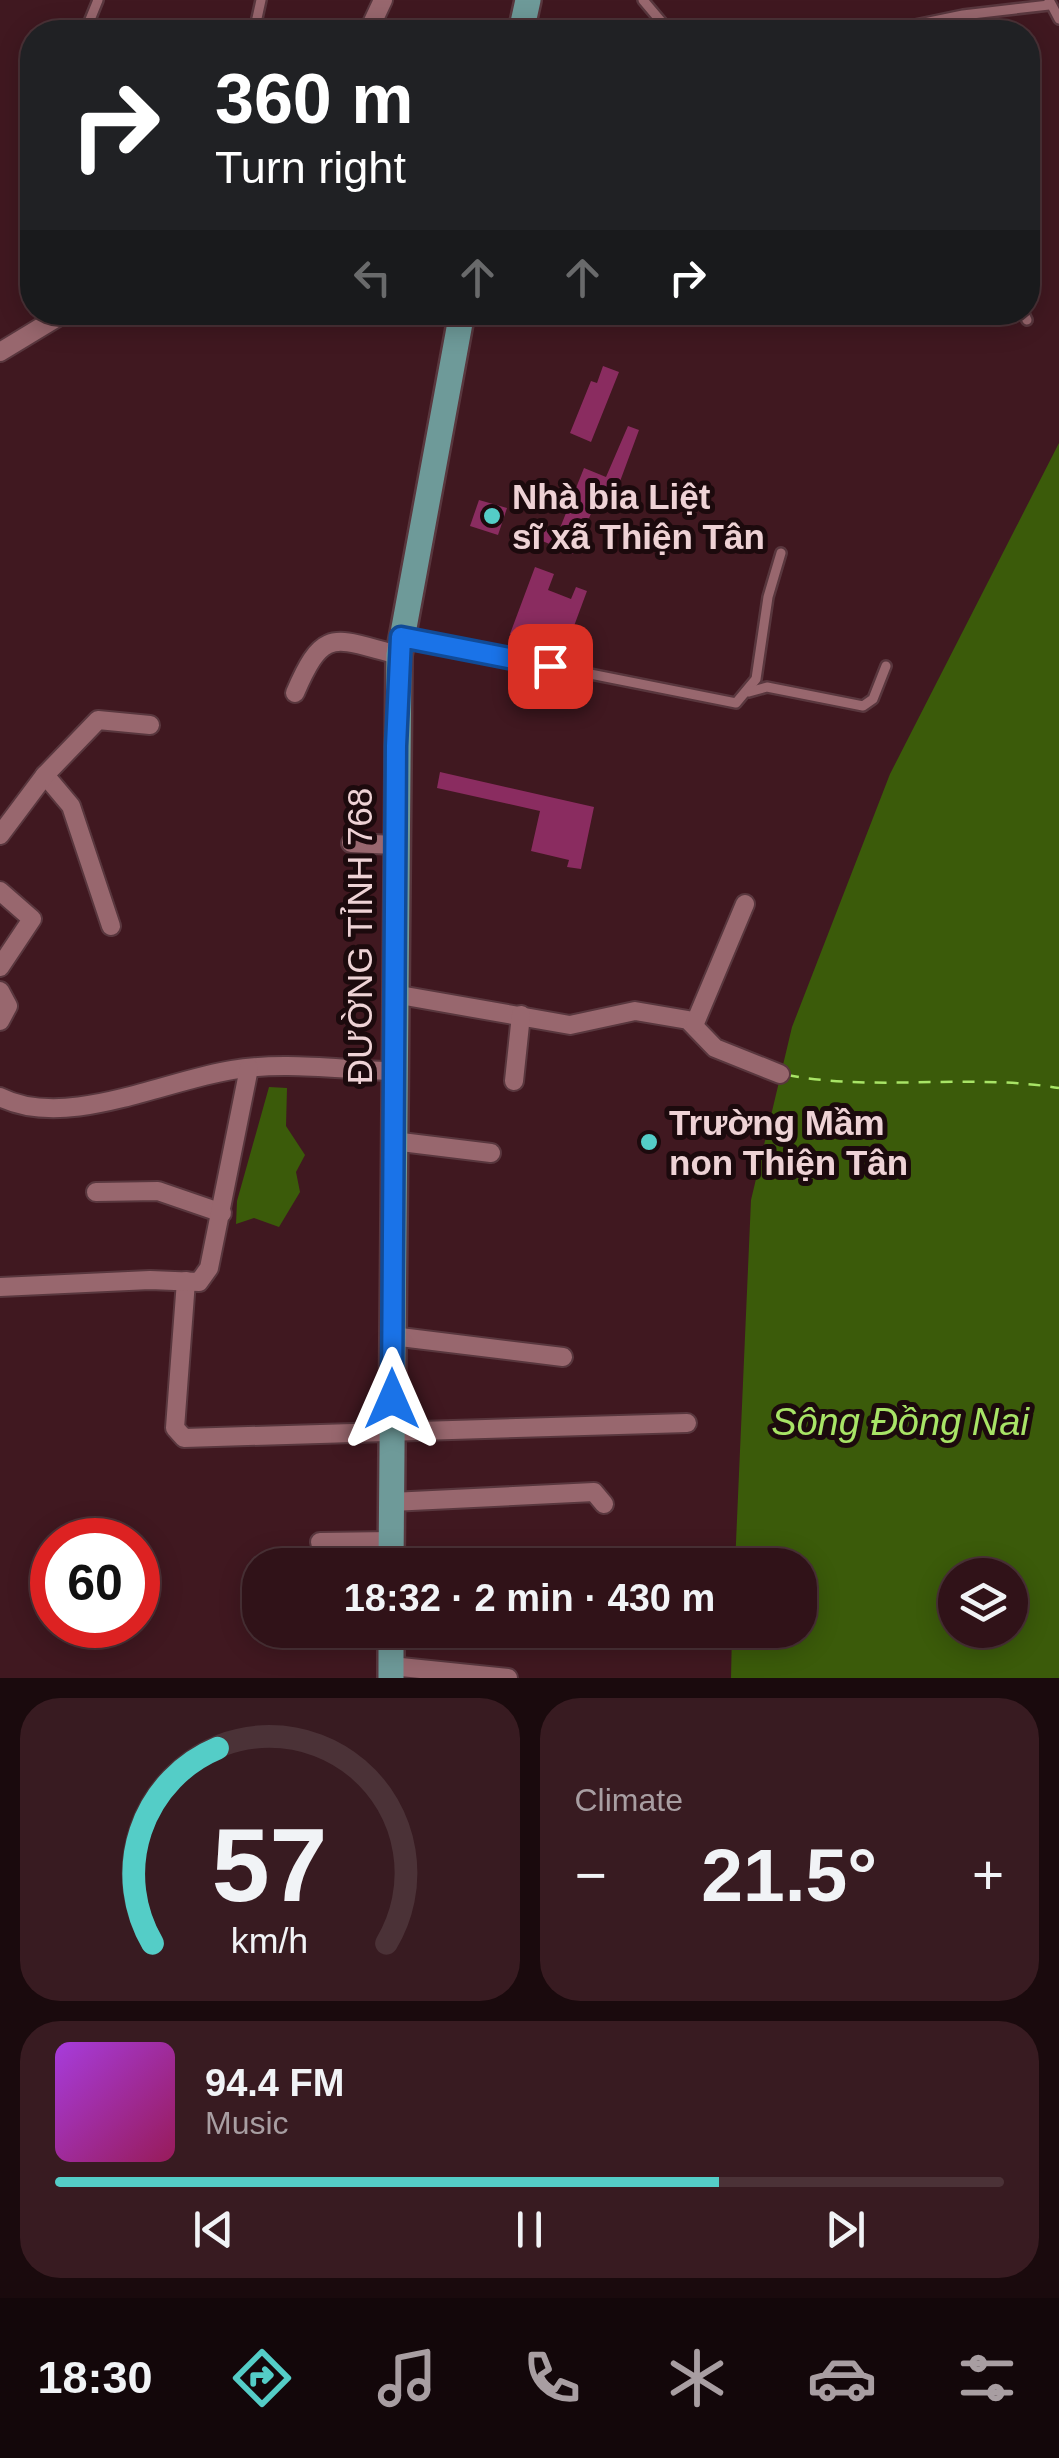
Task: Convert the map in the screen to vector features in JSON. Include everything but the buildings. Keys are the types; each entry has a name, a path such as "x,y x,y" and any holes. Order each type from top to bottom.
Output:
{"main road":[{"name":"ĐƯỜNG TỈNH 768","path":"391,1548 394,845 400,646 460,325"}],"street":[{"path":"0,352 45,325"},
{"path":"295,693 318,648 331,642 400,646"},
{"path":"0,835 45,775 98,720 150,725"},
{"path":"45,775 71,806 111,926"},
{"path":"351,844 394,845"},
{"path":"0,890 32,919 0,967"},
{"path":"695,1023 745,904"},
{"path":"0,991 8,1006 0,1021"},
{"path":"394,994 570,1025 635,1010 695,1023 714,1048 780,1074"},
{"path":"514,1081 520,1015"},
{"path":"0,1097 43,1110 118,1098 249,1068 393,1071"},
{"path":"0,1287 199,1282 206,1275 222,1213 249,1068"},
{"path":"393,1141 490,1153"},
{"path":"96,1192 158,1190 222,1213"},
{"path":"186,1282 174,1428 184,1438 687,1423"},
{"path":"392,1336 563,1357"},
{"path":"391,1502 594,1492 600,1494 604,1504"},
{"path":"320,1542 348,1548"},
{"path":"390,1672 508,1678"}],"lane":[{"path":"643,0 660,20"},
{"path":"936,20 1049,2 1059,19"},
{"path":"400,646 736,703 756,679 768,598 781,553"},
{"path":"749,692 767,687 864,706 873,698 886,666"}],"water":[{"name":"Sông Đồng Nai","path":"1059,443 1059,1678 731,1678 732,1648 817,1648 817,1548 736,1548 751,1200 792,1027 890,774"},
{"path":"269,1087 287,1088 286,1126 305,1155 296,1172 300,1192 279,1227 254,1218 236,1224 237,1201"}],"ferry route":[{"path":"787,1075 855,1082 991,1082 1059,1088"}],"place":[{"name":"Nhà bia Liệt sĩ xã Thiện Tân","path":"492,516"},
{"name":"Trường Mầm non Thiện Tân","path":"649,1142"}],"route":[{"path":"392,1399 396,746 401,637 550,666"}]}
